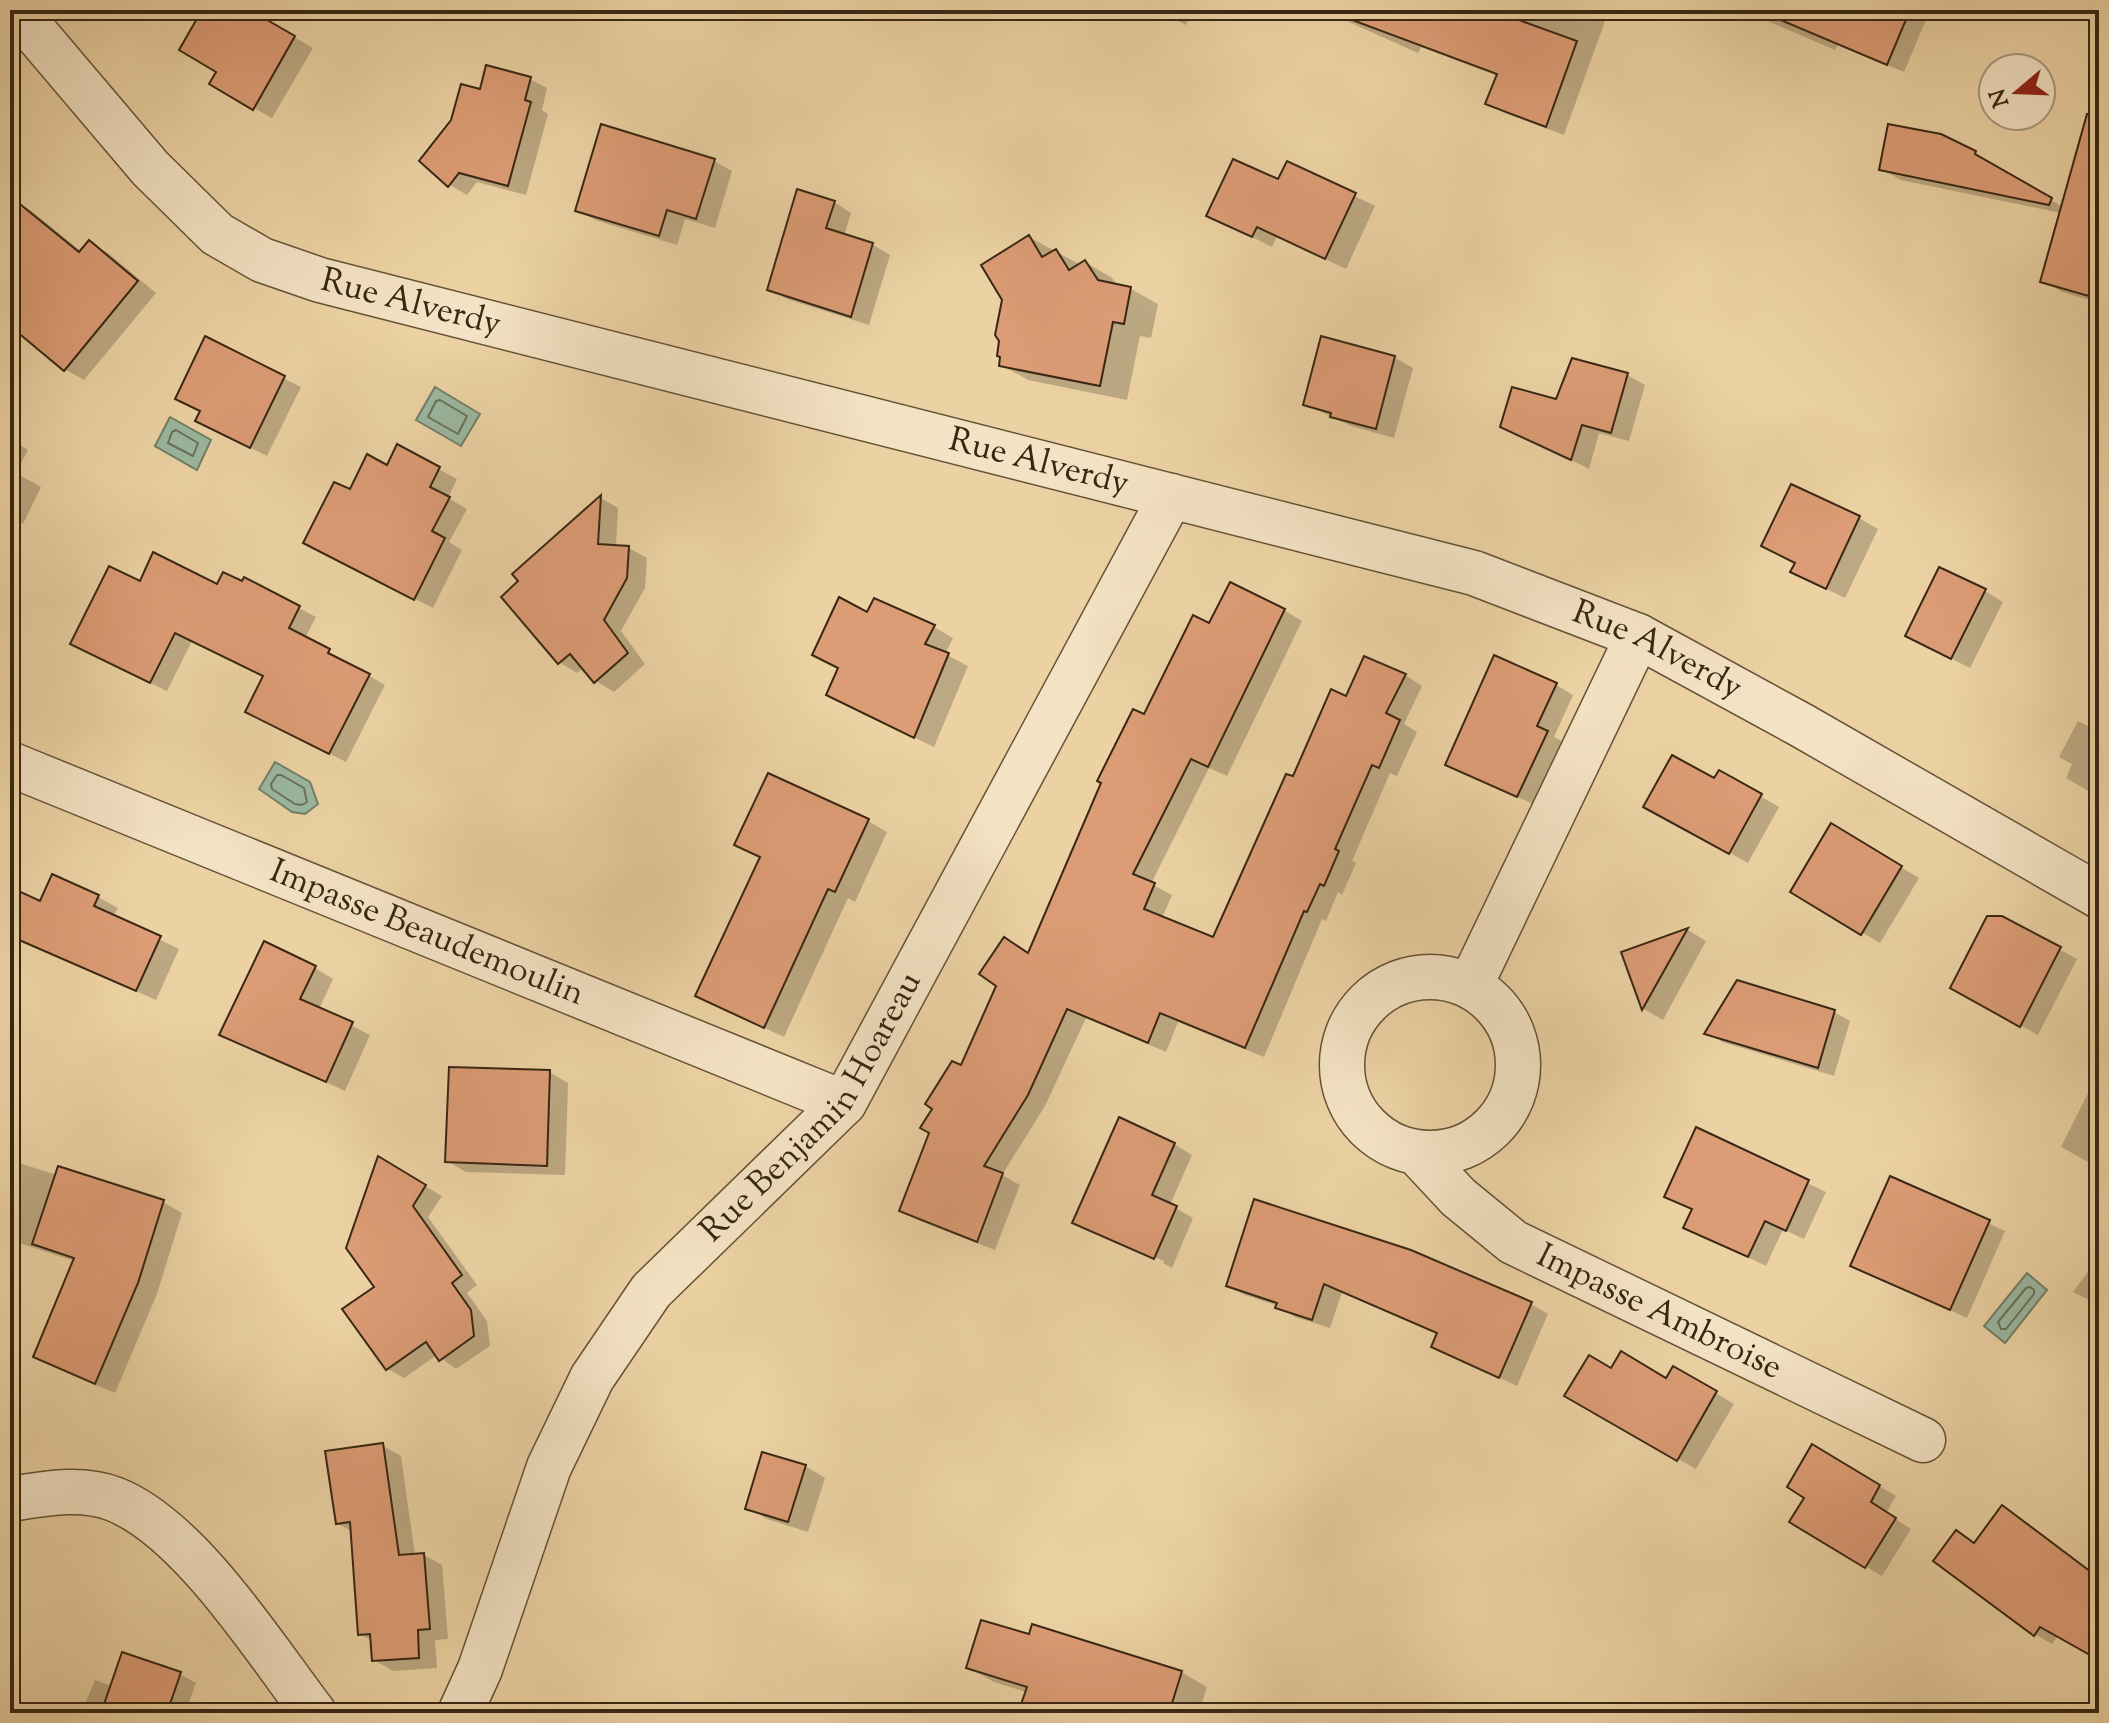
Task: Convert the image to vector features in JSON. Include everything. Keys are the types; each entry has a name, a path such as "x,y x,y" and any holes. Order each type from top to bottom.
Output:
{"street":[{"name":"Rue Alverdy","path":"16,10 150,168 217,234 262,260 320,280 1474,573 1638,636 1801,725 2099,896"},
{"name":"Rue Benjamin Hoareau","path":"460,1713 480,1669 549,1467 592,1378 651,1291 844,1103 1171,496"},
{"path":"1470,986 1638,636"},
{"name":"Impasse Beaudemoulin","path":"10,764 844,1103"},
{"name":"Impasse Ambroise","path":"1418,1154 1459,1150 1494,1128 1510,1105 1520,1070 1515,1037 1498,1007 1470,986 1429,976 1402,980 1371,998 1350,1025 1341,1056 1346,1094 1362,1123 1378,1138 1418,1154 1458,1197 1513,1242 1923,1440"},
{"path":"10,1499 68,1491 113,1498 153,1522 199,1564 314,1713"}],"water":[{"path":"435,387 480,414 461,446 416,420"},
{"path":"170,417 211,440 197,470 155,446"},
{"path":"275,762 310,782 318,804 305,814 292,812 259,789"},
{"path":"2027,1273 2047,1290 2005,1343 1984,1326"}],"building":[{"path":"202,10 250,10 295,36 253,110 209,84 216,72 179,50"},
{"path":"1337,10 1519,10 1516,19 1577,41 1546,127 1485,104 1497,74 1336,14"},
{"path":"1757,10 1910,10 1887,65"},
{"path":"486,65 531,77 525,100 531,102 508,186 459,173 448,187 419,161 451,120 461,84 480,89"},
{"path":"2087,114 2099,116 2099,299 2040,282"},
{"path":"601,124 715,159 696,219 667,210 659,236 575,211"},
{"path":"1888,124 1941,134 1976,151 1975,154 2052,198 2049,205 1879,170"},
{"path":"1233,159 1278,179 1287,161 1356,193 1325,259 1257,227 1252,237 1206,216"},
{"path":"797,189 835,201 826,228 873,243 851,317 767,290"},
{"path":"10,196 79,252 89,240 138,281 64,371 10,326"},
{"path":"1029,235 1042,257 1056,249 1069,270 1085,260 1098,280 1131,287 1124,324 1113,322 1100,386 999,366 999,341 995,335 1002,300 981,265"},
{"path":"205,336 285,376 250,448 195,421 200,411 175,399"},
{"path":"1321,336 1395,356 1376,429 1330,417 1331,413 1303,405"},
{"path":"1572,358 1628,373 1611,433 1582,425 1571,460 1500,427 1512,387 1556,399"},
{"path":"397,444 440,467 430,487 450,497 432,531 445,538 414,600 303,543 334,482 350,489 367,454 387,465"},
{"path":"1791,484 1860,516 1826,589 1790,572 1795,563 1761,546"},
{"path":"601,495 598,544 629,546 627,578 604,620 628,653 594,683 570,654 558,664 501,597 518,581 512,574"},
{"path":"153,552 217,584 223,572 242,581 244,577 300,606 289,628 330,649 328,653 370,674 329,754 245,712 263,676 175,633 150,683 70,644 109,566 140,581"},
{"path":"1939,567 1986,589 1951,659 1905,636"},
{"path":"1230,582 1285,609 1208,767 1191,759 1133,874 1155,883 1144,909 1213,937 1286,774 1293,776 1331,689 1346,696 1364,656 1406,674 1386,713 1400,720 1379,768 1372,765 1335,849 1339,851 1324,886 1320,884 1307,912 1304,911 1245,1048 1160,1013 1148,1043 1067,1009 1028,1095 984,1166 1003,1173 977,1242 899,1211 929,1133 920,1128 932,1109 925,1104 952,1061 961,1065 996,986 979,974 1004,937 1028,953 1101,783 1097,781 1133,709 1144,714 1193,615 1209,623"},
{"path":"839,597 867,612 874,598 935,625 925,644 949,653 914,738 826,695 838,668 812,655"},
{"path":"1494,655 1557,683 1537,726 1548,731 1517,797 1445,765"},
{"path":"1672,755 1714,778 1719,770 1762,794 1729,854 1643,807"},
{"path":"768,773 869,819 835,892 828,889 764,1028 695,996 760,857 734,845"},
{"path":"1831,823 1902,866 1861,935 1790,892"},
{"path":"52,874 99,895 94,906 161,936 136,991 10,936 10,887 40,901"},
{"path":"1987,916 2002,916 2061,947 2020,1027 1950,988"},
{"path":"1688,928 1642,1010 1621,952"},
{"path":"264,941 316,966 300,999 353,1022 326,1082 219,1035"},
{"path":"1737,980 1835,1010 1818,1068 1704,1034"},
{"path":"449,1067 550,1070 547,1166 445,1162"},
{"path":"1119,1117 1175,1143 1152,1195 1177,1206 1154,1259 1072,1223"},
{"path":"1696,1127 1809,1180 1786,1231 1765,1221 1748,1257 1683,1228 1692,1209 1664,1197"},
{"path":"378,1156 426,1185 413,1206 462,1275 452,1283 471,1310 474,1336 439,1361 426,1342 386,1370 342,1309 374,1287 346,1248"},
{"path":"58,1166 164,1200 138,1283 95,1384 33,1357 74,1258 32,1244"},
{"path":"1890,1176 1990,1220 1950,1310 1850,1266"},
{"path":"1254,1199 1411,1250 1532,1302 1499,1378 1431,1347 1437,1333 1324,1284 1312,1320 1275,1308 1277,1303 1226,1286"},
{"path":"1621,1351 1666,1378 1673,1366 1717,1391 1677,1461 1564,1396 1589,1355 1611,1368"},
{"path":"383,1443 399,1555 424,1553 430,1629 418,1630 419,1658 372,1661 370,1634 358,1635 350,1522 336,1524 325,1451"},
{"path":"1812,1444 1880,1485 1871,1502 1896,1518 1865,1568 1789,1522 1804,1498 1787,1487"},
{"path":"762,1452 806,1465 788,1522 745,1509"},
{"path":"2002,1505 2099,1578 2099,1660 2040,1627 2034,1636 1933,1561 1956,1530 1974,1543"},
{"path":"981,1620 1029,1634 1032,1624 1182,1671 1169,1713 1018,1713 1027,1687 966,1668"},
{"path":"122,1652 181,1672 167,1713 101,1713"}]}
